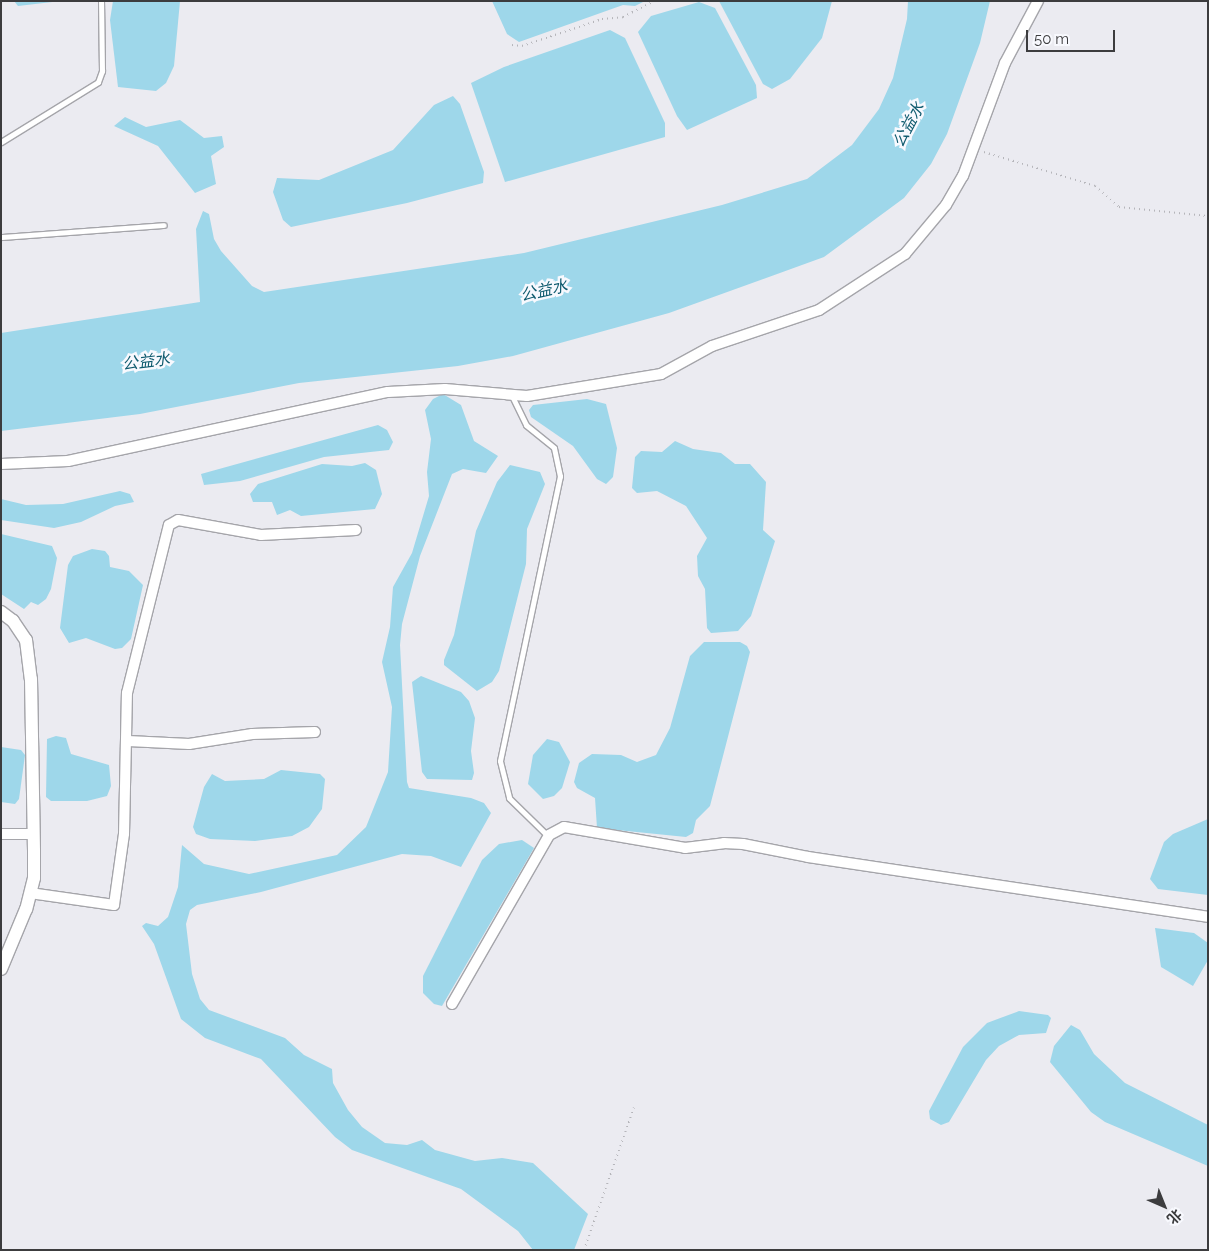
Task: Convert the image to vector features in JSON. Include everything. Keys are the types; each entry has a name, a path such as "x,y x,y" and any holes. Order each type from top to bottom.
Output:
{"street":[{"path":"1,464 68,461 388,392 445,389 512,396 661,374 712,346 819,310 915,245 955,191 974,148 1005,62 1038,1"},
{"path":"30,893 114,905 124,834 128,740 127,693 166,531 172,523 178,520 261,535 356,530"},
{"path":"1,612 13,621 26,640 31,679 34,834 34,878 1,969"},
{"path":"128,740 189,744 252,734 315,732"},
{"path":"452,1004 548,836 564,827 685,848 724,842 742,844 808,858 1208,917"},
{"path":"1,834 34,834"}],"lane":[{"path":"1,142 98,82 102,71 101,1"},
{"path":"1,237 164,225"},
{"path":"512,396 526,425 555,450 560,476 500,761 509,798 548,836"}],"path":[{"path":"512,44 522,46 602,19 623,17 655,1"},
{"path":"974,148 1095,186 1119,207 1208,216"},
{"path":"584,1250 634,1107"}],"water":[{"path":"14,1 61,1 18,6"},
{"path":"113,1 180,1 174,66 166,83 156,91 118,87 110,20"},
{"path":"492,1 645,1 635,6 623,5 519,42 507,34"},
{"path":"719,1 832,1 822,38 790,79 772,89 763,84"},
{"name":"公益水","path":"908,1 990,1 980,43 947,134 931,164 904,198 824,257 669,313 513,356 458,366 299,383 140,414 1,431 1,333 200,302 196,229 203,211 209,214 214,239 221,251 252,286 264,292 524,253 722,205 807,179 852,145 879,109 893,78 907,19"},
{"path":"699,2 715,8 756,85 757,98 687,130 677,116 638,32 651,16"},
{"path":"610,30 625,38 665,123 665,137 505,182 471,83 504,67"},
{"path":"453,96 460,104 484,172 483,183 407,203 291,227 283,220 273,192 277,178 319,180 393,150 434,105"},
{"path":"125,117 146,127 180,120 204,138 222,136 224,147 211,156 216,184 195,193 158,146 114,126"},
{"path":"443,394 461,405 474,441 498,456 486,473 463,469 452,474 420,556 402,624 400,645 407,782 409,788 471,798 484,803 491,813 461,867 431,856 402,854 261,892 197,905 190,910 186,924 192,974 200,999 209,1010 285,1038 304,1055 332,1069 333,1083 348,1110 362,1127 385,1143 407,1145 422,1140 435,1150 475,1161 502,1158 533,1163 588,1214 574,1250 533,1250 518,1231 461,1189 352,1150 335,1137 261,1059 205,1038 181,1019 154,944 142,926 146,923 158,926 168,917 178,887 182,845 204,864 249,874 337,855 366,827 388,772 392,707 382,662 390,627 393,587 412,553 429,496 427,472 431,439 425,410 433,399"},
{"path":"587,399 606,404 617,448 613,477 606,484 597,479 573,446 531,417 529,410 533,405"},
{"path":"378,425 387,430 393,442 389,450 324,457 240,481 204,485 201,474"},
{"path":"675,441 693,449 721,453 735,464 750,464 766,482 763,530 775,541 751,616 738,631 711,633 707,628 705,589 698,576 697,556 707,538 686,506 657,491 637,493 632,488 635,457 641,451 662,452"},
{"path":"365,463 376,470 382,494 375,509 301,516 290,510 277,515 272,502 253,502 250,494 258,484 322,464 352,466"},
{"path":"510,465 540,472 545,484 527,529 526,564 499,671 492,682 477,691 444,665 444,660 454,635 476,531 497,482"},
{"path":"120,491 130,494 134,502 115,506 81,522 54,528 1,520 1,499 26,505 63,504"},
{"path":"1,534 52,546 57,558 51,589 46,599 38,605 31,602 24,609 1,594"},
{"path":"92,549 105,551 109,556 110,567 129,571 143,585 131,639 122,648 115,649 86,638 69,643 60,628 68,565 73,556"},
{"path":"704,642 740,642 747,646 750,652 710,806 696,820 693,833 686,837 597,828 595,798 577,788 574,782 579,763 592,754 621,755 637,762 656,755 670,728 690,656"},
{"path":"421,676 461,692 469,701 475,718 471,751 474,773 472,780 427,779 422,772 412,682"},
{"path":"56,736 66,738 71,754 109,765 111,786 107,796 87,801 51,801 46,797 47,739"},
{"path":"547,739 559,742 570,762 562,788 554,796 543,799 528,784 533,755"},
{"path":"1,747 21,750 25,755 19,799 15,804 1,802"},
{"path":"281,770 320,774 325,779 322,809 309,827 292,836 255,841 210,839 196,834 193,827 204,787 212,774 225,781 264,779"},
{"path":"1208,819 1208,895 1158,889 1150,879 1164,842 1173,834"},
{"path":"522,840 534,848 442,1006 434,1004 423,993 423,976 482,860 499,844"},
{"path":"1155,928 1194,933 1208,943 1208,960 1193,986 1161,967"},
{"path":"1019,1011 1048,1015 1051,1018 1046,1033 1019,1035 999,1046 986,1060 949,1122 941,1125 930,1119 929,1111 963,1047 987,1023"},
{"path":"1071,1025 1080,1030 1094,1054 1125,1083 1208,1125 1208,1166 1105,1122 1091,1112 1050,1062 1054,1046"}]}
